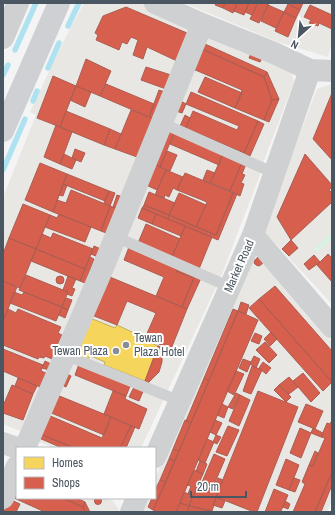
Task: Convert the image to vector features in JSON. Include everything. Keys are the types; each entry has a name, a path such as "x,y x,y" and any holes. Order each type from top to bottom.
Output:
{"main road":[{"path":"3,131 59,3"}],"street":[{"path":"3,38 18,3"},
{"path":"155,3 274,53 310,70 332,71"},
{"path":"25,447 116,237 202,24"},
{"name":"Market Road","path":"156,456 252,235 310,70"},
{"path":"252,235 332,327"},
{"path":"3,443 16,448"},
{"path":"3,498 16,468"}],"lane":[{"path":"162,123 274,173"},
{"path":"116,237 230,287"},
{"path":"65,355 180,401"}],"shaded area":[{"path":"84,3 140,3 194,26 25,433 3,424 3,197 36,115 30,112 62,44"},
{"path":"184,3 332,3 332,42 328,57 278,42"},
{"path":"206,30 284,65 292,74 294,82 263,163 172,124"},
{"path":"332,84 332,304 263,230 317,89"},
{"path":"165,127 262,170 220,279 120,236"},
{"path":"119,241 218,283 141,447 52,447 33,439"},
{"path":"257,255 264,258 332,342 332,500 327,512 140,512 146,499 156,499 156,476 253,257"},
{"path":"16,477 16,499 108,499 113,501 119,512 3,512"}],"green space":[{"path":"332,232 332,239 317,252 314,249"}],"building: Homes":[{"name":"Tewan Plaza","path":"90,318 115,328 117,325 158,346 145,381 104,365 105,362 91,356 87,359 79,359 75,346"}],"building: Shops":[{"path":"216,3 225,3 223,8 215,5"},
{"path":"225,3 237,3 233,13 223,8"},
{"path":"237,3 249,3 244,15 234,11"},
{"path":"249,3 257,4 252,15 245,12"},
{"path":"258,3 269,3 259,23 250,19"},
{"path":"291,3 303,3 300,10 290,5"},
{"path":"288,4 300,10 296,18 284,12"},
{"path":"268,5 284,12 276,28 261,21"},
{"path":"310,5 332,15 332,29 319,23 318,26 309,23 311,20 304,17"},
{"path":"126,7 187,33 177,61 147,47 143,59 133,55 138,40 131,37 127,44 122,42 119,50 96,40 98,35 95,33 103,16"},
{"path":"284,12 296,18 288,37 275,31"},
{"path":"205,44 267,72 264,77 202,49"},
{"path":"202,49 264,77 272,100 264,120 235,108 242,90 193,69"},
{"path":"252,51 263,56 260,62 249,58"},
{"path":"86,59 111,71 100,96 76,86"},
{"path":"146,67 171,75 166,89 141,80"},
{"path":"267,72 279,99 272,100 264,77"},
{"path":"53,76 76,86 60,127 37,118"},
{"path":"205,77 242,93 235,108 198,92"},
{"path":"106,84 154,104 149,117 100,96"},
{"path":"76,86 91,92 85,107 70,100"},
{"path":"159,90 165,92 154,119 149,117"},
{"path":"191,92 258,121 244,153 186,128 193,111 237,130 239,126 186,104"},
{"path":"332,93 332,160 313,139"},
{"path":"279,99 269,122 264,120 272,100"},
{"path":"181,101 186,104 182,113 176,111"},
{"path":"131,110 152,118 137,157 115,149"},
{"path":"66,111 110,129 104,145 60,127"},
{"path":"185,115 190,118 186,128 180,126"},
{"path":"258,121 264,124 250,156 244,153"},
{"path":"56,125 72,132 60,164 44,157"},
{"path":"110,129 121,134 115,149 104,145"},
{"path":"167,130 174,133 160,167 153,163"},
{"path":"174,133 223,154 219,165 170,144"},
{"path":"75,149 85,153 81,162 72,158"},
{"path":"167,151 177,155 170,171 160,167"},
{"path":"64,154 76,160 72,169 60,164"},
{"path":"223,154 242,162 230,191 210,183"},
{"path":"305,154 332,185 329,190 332,193 332,202 291,240 277,217"},
{"path":"242,162 246,164 242,174 245,175 241,183 244,184 240,196 230,191"},
{"path":"40,163 67,174 53,212 25,200"},
{"path":"155,164 166,170 157,190 146,185"},
{"path":"166,170 183,177 177,190 173,188 169,197 165,195 164,198 155,195"},
{"path":"207,170 215,173 210,183 203,180"},
{"path":"185,173 233,193 216,235 196,227 207,202 177,190"},
{"path":"67,174 109,191 105,201 63,184"},
{"path":"63,184 67,185 63,196 59,195"},
{"path":"71,190 110,206 101,231 53,212 57,200 66,203"},
{"path":"109,191 115,193 110,206 104,203"},
{"path":"149,192 175,203 169,215 144,205"},
{"path":"179,193 206,205 196,227 169,215"},
{"path":"233,193 237,194 218,240 168,219 169,215 216,235"},
{"path":"117,195 123,197 118,209 113,207"},
{"path":"23,204 50,215 36,249 9,238"},
{"path":"144,205 169,215 168,219 142,208"},
{"path":"110,206 118,209 115,218 112,216 106,233 101,231"},
{"path":"142,208 156,214 152,224 138,218"},
{"path":"59,214 91,227 85,242 45,227 50,215 57,218"},
{"path":"156,214 185,226 181,236 152,224"},
{"path":"146,224 180,239 172,257 138,243"},
{"path":"185,226 212,237 199,269 172,257"},
{"path":"53,233 93,249 85,269 36,249 42,234 51,238"},
{"path":"9,238 36,249 20,288 3,281 3,254"},
{"path":"291,240 298,248 289,256 282,249"},
{"path":"94,246 101,249 98,257 91,254"},
{"path":"129,247 177,268 176,271 194,278 182,307 156,296 164,277 124,260"},
{"path":"36,249 85,269 80,281 31,261"},
{"path":"328,254 332,258 332,282 317,265"},
{"path":"314,255 320,262 309,270 304,264"},
{"path":"90,257 94,259 85,283 80,281"},
{"path":"258,257 263,261 259,266 254,263"},
{"path":"177,268 201,278 187,309 182,307 194,278 176,271"},
{"path":"26,275 68,292 62,307 19,290"},
{"path":"105,275 187,309 171,349 145,338 156,313 127,301 117,325 89,314"},
{"path":"58,276 62,276 64,280 62,284 58,284 56,282 56,278"},
{"path":"68,276 76,279 72,288 75,289 72,296 63,290"},
{"path":"3,281 17,287 3,321"},
{"path":"275,286 332,351 332,382 259,299"},
{"path":"14,292 22,295 24,292 62,307 56,321 10,303"},
{"path":"66,298 72,300 68,310 62,307"},
{"path":"259,299 332,382 323,391 249,308"},
{"path":"241,302 249,305 246,314 238,311"},
{"path":"62,307 68,310 65,318 59,315"},
{"path":"8,309 16,313 18,309 61,327 58,333 62,335 52,359 45,356 44,358 39,357 38,359 3,345 3,321"},
{"path":"233,309 238,311 209,381 204,378"},
{"path":"238,311 258,320 176,512 159,512 153,510 191,423"},
{"path":"271,332 277,339 270,346 264,339"},
{"path":"255,333 262,336 259,344 251,341"},
{"path":"265,342 277,355 269,363 256,350"},
{"path":"158,346 162,347 162,362 159,372 148,383 145,381"},
{"path":"3,349 43,365 41,371 46,373 40,387 3,371"},
{"path":"254,356 260,359 256,368 250,364"},
{"path":"243,359 251,362 247,372 239,368"},
{"path":"45,361 51,364 49,370 42,368"},
{"path":"263,362 271,368 266,374 259,368"},
{"path":"79,364 131,384 126,396 75,375"},
{"path":"252,366 262,370 251,394 243,391"},
{"path":"236,371 244,374 234,395 227,391"},
{"path":"63,372 71,376 66,387 58,383"},
{"path":"303,373 320,393 311,402 293,381"},
{"path":"289,377 298,387 289,394 279,385"},
{"path":"18,378 37,386 33,394 15,386"},
{"path":"204,378 209,381 191,423 186,421"},
{"path":"12,385 33,394 23,420 3,413 3,406"},
{"path":"135,385 144,389 139,401 129,397"},
{"path":"279,385 291,397 286,402 274,390"},
{"path":"113,391 126,396 125,399 147,409 139,429 104,414"},
{"path":"258,391 298,407 257,512 254,512 216,497"},
{"path":"236,393 240,395 233,409 228,407"},
{"path":"57,395 111,417 104,435 49,412"},
{"path":"240,395 250,400 239,426 229,421"},
{"path":"222,404 228,407 224,418 217,415"},
{"path":"306,404 323,411 315,429 298,422"},
{"path":"48,415 102,438 111,417 131,426 120,447 72,447 40,434"},
{"path":"185,420 191,423 179,451 173,449"},
{"path":"215,420 222,423 216,435 210,432"},
{"path":"332,420 332,472 315,512 293,512 305,484 302,482 309,465 313,466 325,438 321,437 327,423 330,424"},
{"path":"131,426 135,427 126,447 120,447"},
{"path":"228,426 239,430 227,456 216,452"},
{"path":"300,428 311,433 301,458 290,453"},
{"path":"313,428 323,433 321,437 311,433"},
{"path":"40,434 72,447 60,447 39,438"},
{"path":"216,435 221,437 217,444 213,442"},
{"path":"207,439 214,442 205,463 198,460"},
{"path":"173,449 179,451 175,461 169,459"},
{"path":"315,451 318,453 313,466 309,465"},
{"path":"214,454 225,459 213,487 202,482"},
{"path":"169,459 175,461 166,482 160,480"},
{"path":"286,459 299,465 289,490 276,485"},
{"path":"200,461 207,464 203,474 196,471"},
{"path":"194,470 203,474 193,496 188,494 191,486 187,485"},
{"path":"332,472 332,485 321,512 315,512"},
{"path":"218,478 223,480 218,492 213,490"},
{"path":"294,478 300,480 295,492 289,490"},
{"path":"160,480 166,482 153,510 148,507 152,499 156,499 156,488"},
{"path":"199,483 218,492 212,511 189,506"},
{"path":"274,489 288,495 281,511 265,512"},
{"path":"184,492 193,496 189,506 180,503"},
{"path":"216,497 225,501 222,508 213,505"},
{"path":"9,499 20,504 16,512 4,512"},
{"path":"16,499 65,499 83,507 85,512 45,512"},
{"path":"65,499 79,499 85,502 83,507"},
{"path":"96,499 100,499 100,503 96,503"},
{"path":"285,501 290,504 288,509 283,507"},
{"path":"85,502 90,512 85,512 83,507"},
{"path":"180,503 189,506 187,512 176,512"},
{"path":"189,506 212,511 212,512 187,512"}],"waterway":[{"path":"15,50 36,3"},
{"path":"68,26 79,3"},
{"path":"48,68 59,43"},
{"path":"3,75 8,65"},
{"path":"33,101 37,91"},
{"path":"3,170 25,119"}],"place":[{"name":"Tewan Plaza Hotel","path":"126,345"},
{"name":"Tewan Plaza","path":"116,351"}]}
